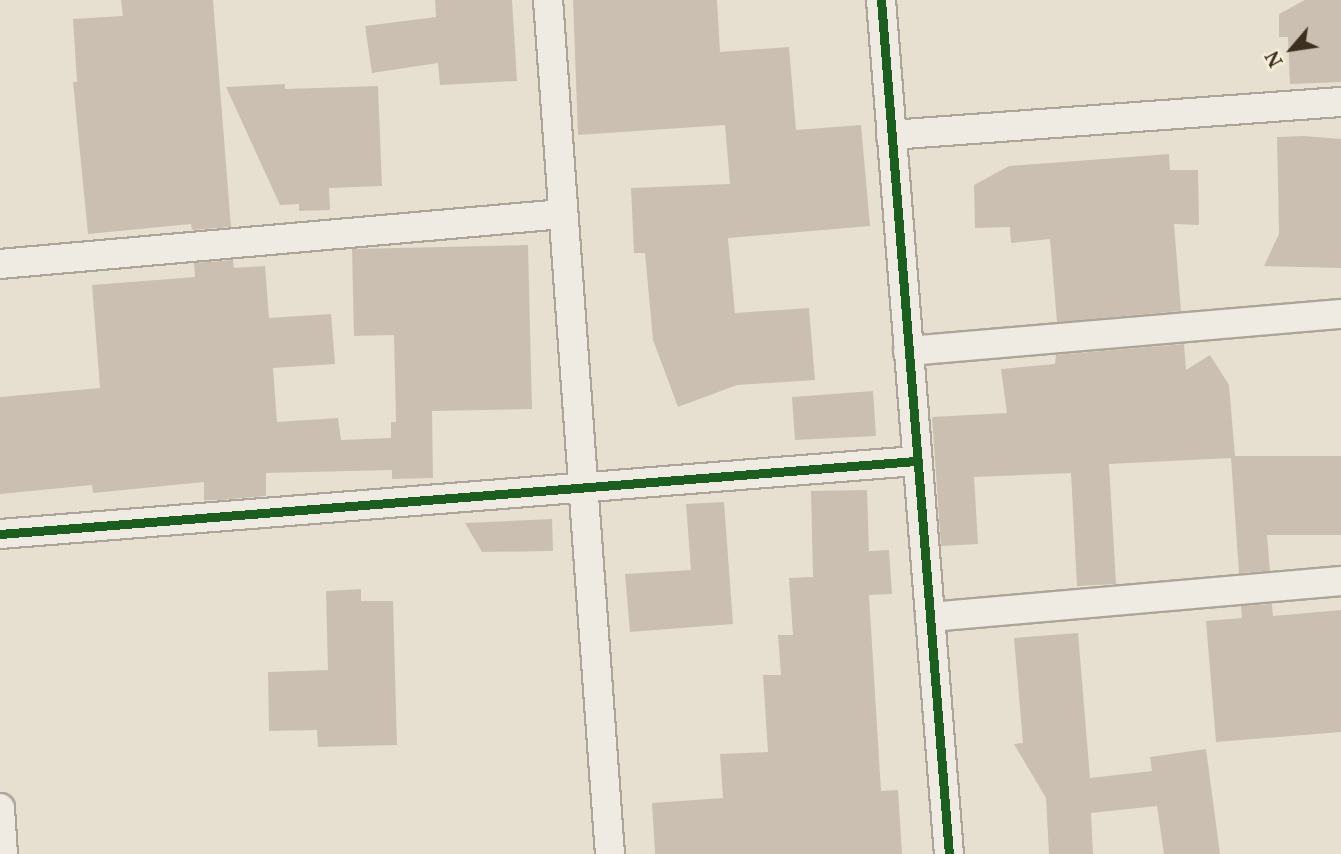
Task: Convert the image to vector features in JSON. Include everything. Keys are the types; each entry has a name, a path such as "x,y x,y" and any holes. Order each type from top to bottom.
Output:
{"street":[{"path":"548,0 610,854"},
{"path":"881,0 915,461 949,854"},
{"path":"891,135 1341,102"},
{"path":"0,264 562,214"},
{"path":"908,351 1341,314"},
{"path":"0,534 582,485 915,461"},
{"path":"930,617 1341,581"},
{"path":"0,818 3,854"}],"building":[{"path":"121,0 213,0 231,227 192,230 191,224 88,234 73,82 77,82 73,19 123,16"},
{"path":"435,0 512,0 517,81 440,85 438,63 372,73 365,26 436,17"},
{"path":"573,0 717,0 720,52 789,47 796,130 861,125 870,226 728,238 735,313 809,308 815,380 737,385 678,407 653,340 645,253 634,253 631,188 730,184 725,125 578,135"},
{"path":"1305,0 1341,0 1341,82 1290,84 1288,37 1279,37 1279,14"},
{"path":"285,84 285,89 378,86 382,186 329,188 330,210 299,211 299,204 280,205 226,87"},
{"path":"1277,137 1341,139 1341,268 1264,266 1279,234"},
{"path":"1169,154 1170,170 1198,170 1199,225 1174,224 1181,311 1057,322 1050,239 1011,243 1010,227 975,228 974,185 1009,166"},
{"path":"528,245 532,409 432,411 433,478 392,479 392,470 266,473 266,496 220,500 204,500 204,482 93,493 92,485 0,494 0,397 100,388 92,285 195,277 194,263 233,260 234,268 265,266 269,318 331,314 335,364 273,368 277,422 338,418 341,440 391,438 391,422 396,422 394,335 354,336 352,249"},
{"path":"1184,344 1186,370 1210,355 1229,385 1235,456 1341,456 1341,535 1267,535 1270,571 1239,573 1231,458 1109,464 1116,584 1077,586 1071,473 974,477 978,544 941,546 932,417 1007,413 1001,369 1055,364 1056,355"},
{"path":"873,391 876,436 795,440 792,397"},
{"path":"867,490 869,551 889,550 892,594 869,595 881,791 898,790 902,854 655,854 652,803 723,798 720,754 768,752 763,675 781,675 778,635 793,635 789,578 813,577 811,491"},
{"path":"724,502 733,624 630,632 625,574 691,570 686,504"},
{"path":"552,519 553,551 482,552 465,523"},
{"path":"361,589 361,601 393,601 397,745 318,747 317,730 269,731 268,672 328,670 326,591"},
{"path":"1272,604 1273,616 1341,610 1341,732 1216,742 1206,621 1242,618 1241,606"},
{"path":"1078,633 1090,778 1152,771 1150,757 1206,749 1220,854 1164,854 1157,806 1091,813 1093,854 1049,854 1046,798 1014,744 1023,743 1014,638"}],"cycle path":[{"path":"881,0 949,854"},
{"path":"0,534 915,461"}]}
